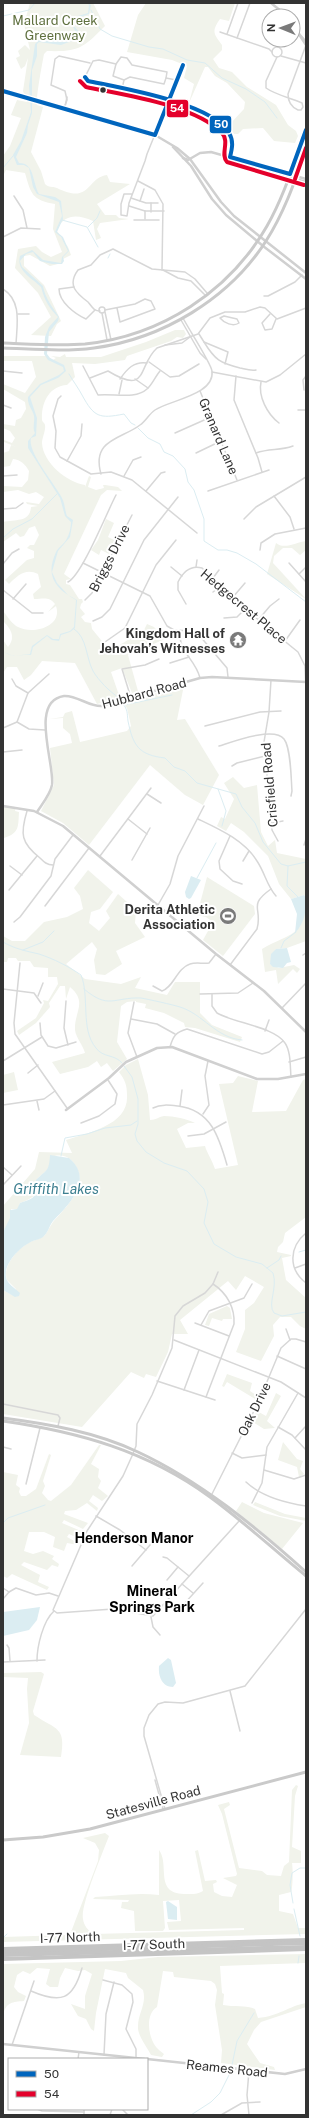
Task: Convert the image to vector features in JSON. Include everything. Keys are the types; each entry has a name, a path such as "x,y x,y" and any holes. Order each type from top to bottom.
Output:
{"highway":[{"name":"I-77 North","path":"3,1950 306,1941"},
{"path":"3,1955 306,1948"},
{"name":"I-77 South","path":"3,1959 306,1948"}],"main road":[{"path":"3,91 155,135 190,159 227,210 260,237 306,271"},
{"path":"3,343 72,344 109,340 136,333 164,322 207,295 234,271 260,237 278,204 306,130"},
{"path":"173,147 183,158 220,208 257,242 306,278"},
{"path":"3,348 68,350 104,346 144,336 182,318 227,286 246,268 263,246 281,214 306,150"},
{"path":"183,158 190,159 198,153 206,151 230,157 306,182"},
{"path":"296,178 306,179"},
{"name":"Hubbard Road","path":"37,812 52,784 46,730 47,709 51,703 61,697 74,698 100,706 200,678 228,677 306,682"},
{"path":"3,806 27,809 55,821 100,856 216,954 253,983 282,1008 306,1032"},
{"path":"67,1109 108,1080 123,1064 158,1048 170,1047 257,1079 291,1078 306,1074"},
{"path":"3,1418 103,1438 168,1467 212,1494 306,1576"},
{"path":"3,1421 57,1428"},
{"path":"134,1452 196,1488 240,1520 306,1572"},
{"name":"Statesville Road","path":"3,1840 76,1832 306,1772"},
{"name":"Reames Road","path":"3,2044 136,2058"},
{"name":"Reames Road","path":"148,2059 286,2074 306,2069"}],"street":[{"path":"227,34 238,3"},
{"path":"237,38 250,4 246,3"},
{"path":"220,32 269,49 279,48 285,56"},
{"path":"269,49 274,56 274,60 266,81 266,88 288,97 302,102 303,109 298,110 294,108 288,97 289,87 306,45"},
{"path":"274,60 277,57 285,56 306,63"},
{"path":"64,108 67,98 64,89 51,85 56,57 90,63 98,60 116,64"},
{"path":"122,89 124,80 130,76 164,84 167,72 132,65 128,58 121,57 116,64 113,76 124,80"},
{"path":"90,63 85,77 88,81 170,100 222,124 232,139 230,157"},
{"path":"132,194 125,194 121,204 120,214 127,216 128,206 132,194 183,65"},
{"path":"166,78 176,80"},
{"path":"138,181 157,192 163,202 162,270"},
{"path":"140,201 144,189"},
{"path":"14,196 23,210 27,228"},
{"path":"131,198 140,201 158,203"},
{"path":"151,203 151,212"},
{"path":"128,206 151,212 164,211"},
{"path":"145,211 145,220"},
{"path":"134,220 159,220"},
{"path":"3,237 14,230 27,228 40,229"},
{"path":"117,308 120,322 155,310 151,301 146,299 135,304 117,308 101,312 95,310 77,294 74,287 74,278 78,270 91,265 100,255 113,249 150,268 182,271 194,278 207,295"},
{"path":"162,270 175,277 192,281 207,295"},
{"path":"264,296 267,296 294,282 302,275"},
{"path":"74,287 59,289 61,296 67,305 86,319 95,310"},
{"path":"3,289 9,293 16,302 18,314 16,344"},
{"path":"102,307 105,311 109,340 104,327 101,312 102,307"},
{"path":"90,378 108,371 121,380 129,381 140,377 152,352 164,345 198,334 209,320 218,314 230,311 245,312 260,307 265,308 276,319"},
{"path":"276,319 306,308"},
{"path":"18,314 29,314"},
{"path":"218,314 220,318 227,323 236,325 239,323 237,319 224,316 220,318"},
{"path":"270,314 262,323 265,330 268,331 273,328 276,319"},
{"path":"101,474 100,457 105,446 111,439 140,426 155,410 200,391 210,382 212,372 210,363 191,337 182,318"},
{"path":"104,327 108,326"},
{"path":"198,334 215,358 224,364 256,370"},
{"path":"204,342 227,351 228,354 224,364"},
{"path":"212,372 261,382 272,380 306,354"},
{"path":"119,394 121,380 132,365 141,362 148,362 170,376 179,376 200,364"},
{"path":"83,366 98,396 119,394 134,395 148,388 160,371"},
{"path":"3,371 22,373"},
{"path":"236,376 234,400 256,453 262,472"},
{"path":"304,390 303,380 306,376"},
{"path":"135,379 148,388"},
{"path":"261,382 260,395 272,418 279,423"},
{"name":"Granard Lane","path":"200,391 237,480"},
{"path":"61,396 58,399 53,414 56,431 55,443 58,454 89,474 111,472 124,476 146,491 197,533"},
{"path":"3,405 11,408"},
{"path":"298,410 306,410"},
{"path":"175,433 211,417"},
{"path":"67,461 81,436 82,424"},
{"path":"196,453 221,441"},
{"path":"256,453 266,449 280,450 293,446"},
{"path":"124,476 133,460 141,457"},
{"path":"208,491 269,470"},
{"path":"146,491 161,473 165,472"},
{"path":"3,476 17,474"},
{"path":"244,519 252,510 274,496 305,477 306,480"},
{"path":"68,582 76,577 90,547 97,539 101,524 116,494"},
{"path":"274,496 290,517 294,530"},
{"path":"94,622 108,611 144,540 178,497"},
{"path":"3,510 16,508 23,504"},
{"name":"Briggs Drive","path":"85,600 92,593 132,515"},
{"path":"260,550 261,543 271,536 306,528"},
{"path":"105,642 125,628 156,565 176,540"},
{"path":"3,564 19,549"},
{"path":"196,560 196,567"},
{"path":"83,563 143,592 152,598 167,626 174,630 193,632 201,637 227,668 228,677"},
{"path":"289,563 306,582"},
{"path":"171,567 182,576"},
{"name":"Hedgecrest Place","path":"186,604 177,587 182,576 188,569 196,567 205,570 245,609 298,652 305,665 306,690"},
{"path":"299,574 306,567"},
{"path":"213,578 218,570"},
{"path":"233,597 245,583"},
{"path":"13,599 26,584"},
{"path":"213,592 221,586"},
{"path":"3,590 32,613 43,613"},
{"path":"259,620 270,606 279,600"},
{"path":"224,618 237,617 245,609"},
{"path":"285,641 300,620"},
{"path":"180,630 180,643 197,667 200,678"},
{"path":"170,662 190,658"},
{"path":"131,698 121,673 122,669 145,665 159,659"},
{"path":"3,728 17,722 28,693 49,674"},
{"path":"12,679 16,686 28,693"},
{"name":"Crisfield Road","path":"271,680 269,712 265,734 265,756 272,832 278,841"},
{"path":"205,726 257,713 281,711"},
{"path":"17,722 29,729 46,730"},
{"path":"219,746 265,734 278,735 282,737 286,743 292,791 291,796"},
{"path":"3,751 22,750"},
{"path":"232,766 237,763 265,756"},
{"path":"100,856 151,788"},
{"path":"147,794 161,803"},
{"path":"158,905 170,884 178,856 204,806"},
{"path":"27,809 23,828 23,838 28,847 37,856 48,865 53,865"},
{"path":"128,819 147,834"},
{"path":"198,819 230,836 249,851 261,867 271,889 276,896"},
{"path":"271,823 283,821"},
{"path":"132,860 150,828"},
{"path":"14,922 52,874 55,859 73,835"},
{"path":"230,836 219,861 220,870 233,881 242,884"},
{"path":"304,845 306,839"},
{"path":"45,906 89,848"},
{"path":"243,861 249,851"},
{"path":"9,890 37,856"},
{"path":"10,866 22,875"},
{"path":"230,964 257,929 259,923 257,902 261,896 271,889"},
{"path":"153,986 162,992 166,990 172,979 187,965 210,963 216,954"},
{"path":"20,963 14,1029 17,1038 38,1065 67,1109"},
{"path":"38,996 43,983"},
{"path":"200,994 238,993 253,983"},
{"path":"282,1008 306,983"},
{"path":"3,989 30,992 38,996 41,1003"},
{"path":"212,994 212,1006 217,1013 276,1035 283,1041 287,1047 291,1078"},
{"path":"66,1001 64,1032 68,1045"},
{"path":"134,1002 129,1036 137,1057"},
{"path":"131,1019 157,1024 175,1034"},
{"path":"265,1031 269,1020"},
{"path":"40,1023 42,1037 46,1044 52,1048 76,1042"},
{"path":"170,1047 175,1034 187,1029 193,1029 262,1054 269,1052 283,1041"},
{"path":"3,1061 42,1037"},
{"path":"289,1062 306,1057"},
{"path":"202,1114 209,1105 205,1076 208,1061"},
{"path":"28,1073 38,1065"},
{"path":"80,1123 99,1116 115,1104 117,1094 108,1080"},
{"path":"180,1106 182,1090"},
{"path":"3,1105 38,1101 56,1091"},
{"path":"38,1101 39,1110"},
{"path":"154,1108 164,1105 180,1106 192,1108 202,1114 220,1141 227,1165"},
{"path":"188,1136 204,1134 226,1122"},
{"path":"3,1185 20,1166"},
{"path":"3,1167 12,1175"},
{"path":"306,1233 297,1241 293,1248 295,1268 298,1276 306,1283"},
{"path":"295,1268 306,1264"},
{"path":"37,1661 37,1644 49,1617 54,1611 58,1596 87,1531 123,1476 134,1452 137,1424 169,1357 174,1340 175,1316 178,1310 205,1293 213,1284 218,1272"},
{"path":"206,1397 235,1317 231,1303 213,1284"},
{"path":"201,1326 209,1311 244,1298 252,1284"},
{"path":"195,1323 229,1337"},
{"path":"286,1329 290,1340 296,1339 306,1342"},
{"path":"174,1340 281,1382 306,1398"},
{"name":"Oak Drive","path":"212,1494 259,1401 277,1356 283,1345 290,1340"},
{"path":"184,1390 199,1350"},
{"path":"277,1356 306,1370"},
{"path":"157,1381 215,1400"},
{"path":"252,1503 259,1491 266,1454 278,1427 298,1393"},
{"path":"3,1404 58,1415 60,1418 57,1428"},
{"path":"26,1484 41,1427"},
{"path":"278,1427 295,1438 306,1450"},
{"path":"295,1438 305,1427"},
{"path":"3,1447 11,1449"},
{"path":"232,1453 242,1458 266,1454"},
{"path":"264,1470 294,1479 306,1475"},
{"path":"246,1482 259,1491 282,1500 306,1506"},
{"path":"96,1516 124,1532 146,1550"},
{"path":"54,1611 57,1613 113,1610 151,1616 158,1612 240,1520"},
{"path":"132,1566 156,1538"},
{"path":"162,1557 189,1576"},
{"path":"167,1580 178,1567"},
{"path":"184,1604 203,1583"},
{"path":"182,1584 193,1593"},
{"path":"3,1588 9,1592"},
{"path":"3,1599 9,1592 19,1588 36,1595 49,1593 58,1596"},
{"path":"164,1809 143,1733 152,1710 161,1703 183,1703 230,1691 247,1684 306,1609"},
{"path":"151,1616 153,1627 160,1636"},
{"path":"7,1645 9,1648 10,1662"},
{"path":"3,1662 45,1660"},
{"path":"230,1691 240,1730"},
{"path":"31,1991 53,1998 66,1996 75,1987 82,1968"},
{"path":"103,1980 122,1985 131,1992 134,1998 126,2029 136,2048 136,2058"},
{"path":"12,2045 34,1981"},
{"path":"104,2055 106,2014 114,1982"},
{"path":"78,2058 79,2052"},
{"path":"249,2115 247,2102 250,2070"},
{"path":"221,2115 247,2102 260,2102"},
{"path":"40,2110 84,2114"}],"green space":[{"name":"Mallard Creek Greenway","path":"30,3 93,3 105,26 80,47 66,51 47,51 44,54 37,101 37,105 43,107 31,152 41,171 45,184 76,194 87,189 100,177 107,175 110,182 130,184 97,204 105,215 116,215 119,218 129,219 100,223 97,229 101,238 96,240 93,221 82,217 67,218 56,230 68,247 71,255 63,259 62,263 50,266 30,255 24,256 24,266 44,285 61,321 57,324 51,336 31,335 51,317 38,293 15,268 18,249 36,246 42,252 51,257 62,252 53,229 55,204 41,200 34,195 31,191 25,173 6,170 3,176 3,156 10,146 21,118 11,115 17,100 27,102 23,91 28,58 25,66 21,69 16,58 20,56 18,51 25,45 30,50 24,24"},
{"path":"146,3 235,3 229,21 220,19 215,27 215,33 222,45 222,50 213,59 219,68 232,72 247,87 276,105 288,125 296,131 298,136 295,143 274,141 263,128 243,129 238,134 234,134 229,125 244,109 245,102 227,83 215,76 208,67 205,67 189,103 194,84 184,78 187,66 172,60 127,52 138,15"},
{"path":"175,330 184,330 186,334 183,338 177,337 171,341 127,356 125,360 95,364 72,363 75,377 67,385 55,388 47,396 42,414 42,421 45,424 42,443 43,450 51,464 57,470 71,480 85,485 85,487 89,476 91,477 88,487 96,490 104,488 103,485 105,485 118,487 122,491 107,490 101,495 64,574 71,579 66,580 66,584 70,585 79,599 82,599 83,602 80,608 85,614 81,617 85,622 91,623 92,629 110,651 144,630 147,624 154,627 165,639 128,655 138,691 132,693 122,668 111,672 120,698 97,704 75,663 42,661 31,675 24,680 17,667 7,667 3,673 3,640 8,647 12,640 12,633 3,621 3,611 16,626 32,630 46,627 51,624 57,613 56,606 48,612 55,604 53,601 46,598 34,599 33,594 41,587 38,574 34,572 22,573 9,584 5,580 27,560 34,558 34,551 27,548 30,545 34,545 39,535 35,526 29,528 24,536 20,537 16,533 3,542 3,522 25,518 28,516 31,507 38,506 27,504 26,502 39,504 44,497 36,492 29,494 18,490 3,492 3,486 22,487 28,480 29,471 26,466 18,460 13,459 10,466 3,467 3,453 9,451 11,445 19,448 4,442 4,440 12,443 15,438 10,431 3,428 3,424 15,426 16,420 21,418 26,409 25,402 3,389 3,384 25,393 36,377 32,361 3,361 3,356 47,356 53,360 56,358 51,356 60,357 65,354 66,357 101,357 146,342"},
{"path":"106,519 114,523 108,537 116,541 109,554 101,550 99,555 91,550 98,540"},
{"path":"306,541 306,550 300,555 292,548 283,548 274,556 273,563 306,599 267,574 276,543 287,546"},
{"path":"184,685 177,720 185,719 219,775 203,805 185,795 150,765 89,845 63,823 41,811 54,785 50,748 72,743 70,734 63,728 63,718 49,719 63,717 65,713 72,711 80,742 127,731 131,726 127,708 122,703"},
{"path":"233,777 244,788 257,785 261,832 268,846 275,840 277,853 306,859 306,898 304,895 291,899 279,884 268,856 244,832 231,823 226,831 217,826 221,817 225,819 234,799 224,783"},
{"path":"3,806 16,807 15,811 19,812 16,831 4,838 3,841"},
{"path":"88,870 113,892 100,909 91,912 89,923 99,931 110,918 106,911 118,894 136,910 135,923 145,937 116,951 122,964 105,975 96,974 94,960 97,949 92,942 66,964 85,979 121,984 141,977 135,988 167,995 175,982 200,982 200,1013 212,1025 242,1037 240,1042 195,1028 185,1027 184,1023 164,1013 145,1008 146,1004 136,1001 127,1002 121,1006 117,1042 127,1059 113,1071 107,1063 101,1067 97,1061 88,1067 60,1074 52,1062 85,1053 75,1030 79,1007 78,998 70,987 66,999 65,986 60,986 49,1003 50,1007 36,1023 19,1035 17,1031 36,1018 44,1003 43,1000 48,1001 58,984 57,977 48,977 48,968 34,967 30,961 18,961 16,958 8,958 7,962 3,962 3,936 12,941 25,941 44,922 67,917 83,909 80,896 74,888"},
{"name":"Derita Athletic Association","path":"207,877 254,906 255,914 223,956 203,940 213,922 206,917 197,915"},
{"path":"306,899 306,941 287,948 276,949 270,964 279,968 294,965 300,969 297,973 293,969 278,984 276,970 265,972 262,949 288,936 299,927 305,912"},
{"path":"138,1059 148,1095 150,1120 168,1116 195,1123 188,1123 177,1129 186,1148 205,1146 215,1169 238,1165 219,1084 233,1083 238,1076 258,1081 252,1112 286,1111 303,1080 306,1079 306,1217 285,1233 283,1242 278,1247 277,1252 291,1255 282,1258 286,1280 306,1298 306,1329 300,1326 291,1317 280,1317 273,1325 274,1336 261,1361 236,1352 245,1329 245,1310 254,1303 264,1287 245,1276 236,1290 228,1281 180,1320 188,1334 172,1334 168,1352 156,1377 146,1374 144,1378 131,1372 82,1427 3,1414 3,1290 12,1295 16,1289 7,1280 7,1269 15,1254 28,1243 45,1235 53,1222 71,1201 79,1185 80,1177 78,1169 67,1157 50,1157 51,1161 49,1167 36,1181 35,1193 28,1200 20,1203 18,1209 11,1209 10,1220 3,1232 3,1206 35,1169 39,1152 72,1153 66,1140 106,1126 122,1114 126,1105 127,1091 123,1078 119,1072 126,1065"},
{"path":"14,1072 18,1090 3,1093 3,1075"},
{"path":"227,1306 230,1308 232,1319 223,1319 222,1321 212,1318 209,1326 205,1325 209,1314"},
{"path":"227,1374 252,1383 250,1391 259,1397 257,1400 227,1382 224,1387 222,1386"},
{"path":"276,1393 281,1396 267,1421 275,1428 264,1429 251,1421 257,1411 266,1416"},
{"path":"283,1442 297,1459 303,1461 300,1469 304,1474 299,1477 297,1467 278,1460"},
{"path":"99,1445 101,1445 91,1464 99,1469 98,1477 101,1481 98,1488 108,1496 102,1501 93,1495 89,1501 98,1508 97,1511 87,1503 76,1510 65,1511 64,1514 88,1523 83,1529 64,1520 62,1523 81,1531 78,1538 69,1534 67,1537 78,1543 78,1545 67,1543 64,1551 53,1547 55,1537 44,1532 29,1532 24,1551 33,1554 43,1551 54,1556 52,1559 59,1564 58,1567 52,1565 47,1570 24,1562 21,1565 40,1575 38,1582 49,1587 47,1590 12,1574 7,1578 3,1576 3,1472 18,1475 16,1485 20,1488 19,1492 21,1496 26,1496 36,1489 49,1454 51,1455 43,1481 45,1486 42,1493 48,1500 51,1501 71,1485"},
{"path":"242,1502 264,1513 303,1523 282,1549 236,1511"},
{"path":"255,1502 285,1514 306,1518 306,1521 280,1516 253,1505"},
{"path":"41,1672 44,1674 33,1711 34,1715 54,1727 61,1734 61,1757 20,1755 29,1723 27,1689 28,1678 3,1677 3,1673"},
{"path":"296,1785 298,1786 295,1796 292,1847 301,1851 301,1863 292,1863 293,1878 291,1892 279,1895 279,1911 293,1914 298,1928 306,1928 306,1934 3,1942 3,1937 65,1935 71,1932 98,1861 99,1850 95,1843 83,1838 105,1833 109,1836 88,1891 83,1912 84,1924 93,1934 244,1930 244,1928 169,1930 167,1922 181,1921 179,1900 163,1901 165,1928 163,1931 135,1931 134,1911 121,1908 122,1902 128,1902 129,1900 93,1899 95,1897 127,1894 159,1895 159,1850 162,1856 164,1877 169,1889 184,1894 196,1894 203,1891 195,1851 198,1850 205,1881 216,1880 217,1882 213,1884 214,1892 222,1896 232,1897 237,1885 223,1878 236,1876 237,1874 222,1814 218,1805 229,1802 230,1805 224,1809 239,1868 262,1871 267,1875 281,1876 284,1866 289,1862 292,1790"},
{"path":"306,1954 306,1963 220,1966 222,1993 224,1994 223,2005 255,2009 258,2018 272,2015 306,2003 306,2007 261,2022 254,2030 247,2044 260,2063 274,2067 275,2070 221,2063 222,2050 215,2005 217,1990 215,1984 211,1981 174,1977 173,1972 163,1971 157,2007 151,2014 149,2023 151,2038 155,2046 164,2054 162,2057 151,2055 138,2030 138,2021 144,2000 143,1990 128,1978 126,1973 105,1969 94,2031 91,2029 86,2019 78,2016 71,2004 85,2009 85,1996 92,1974 85,1970 78,1971 65,1968 60,1978 58,1987 50,1987 46,1984 50,1969 37,1968 30,1974 23,1971 17,1975 14,1987 18,1992 26,1996 24,2001 10,2003 6,2007 3,2014 3,1964 121,1961 158,1957"}],"water":[{"path":"87,3 91,5 89,14 78,18 73,25 81,34 80,38 61,45 39,42 37,44 37,56 32,70 32,113 27,133 16,157 19,163 28,166 31,170 39,194 55,197 61,201 63,219 57,232 63,237 69,251 63,257 64,261 62,264 52,264 40,261 33,252 26,254 20,261 22,267 43,286 47,299 59,317 58,321 49,332 47,354 50,358 64,365 66,371 58,378 41,385 30,397 37,418 36,436 31,438 31,444 42,468 62,498 67,516 73,520 70,537 58,551 52,572 53,560 56,551 64,543 70,531 71,522 65,516 60,498 28,448 28,441 35,433 34,416 28,402 28,397 40,384 64,371 63,367 48,360 44,354 45,337 49,327 58,317 47,303 41,287 26,274 20,266 19,261 20,256 32,250 43,260 61,263 62,257 68,251 61,237 55,232 62,216 59,202 37,194 33,187 29,168 24,165 17,165 13,155 21,141 31,112 29,86 35,44 40,39 65,42 78,36 72,25 78,16 88,13 89,5"},
{"path":"52,572 57,583 68,595 58,586 54,580"},
{"path":"68,595 77,600 75,628 70,632 61,635 59,641 52,640 47,636 33,647 31,655 15,656 30,654 32,646 47,635 53,639 59,639 60,634 70,631 74,627 76,600"},
{"path":"191,876 201,880 189,899 186,897 185,892"},
{"path":"304,895 306,898 306,908 304,917 301,925 295,933 297,914 291,899"},
{"path":"287,948 291,962 287,963 283,968 273,967 270,964 271,954 276,949"},
{"name":"Griffith Lakes","path":"50,1155 69,1158 76,1166 79,1174 79,1183 77,1191 72,1199 50,1225 45,1235 25,1246 16,1253 9,1262 6,1277 10,1284 20,1293 19,1296 15,1297 3,1290 3,1232 10,1218 10,1210 17,1209 20,1203 33,1198 36,1190 36,1180 48,1167"},
{"path":"40,1607 37,1620 29,1630 3,1636 3,1612"},
{"path":"168,1658 171,1660 176,1683 173,1687 169,1687 163,1683 159,1674 159,1666"},
{"path":"168,1901 177,1907 177,1920 168,1919 166,1902"}],"waterway":[{"path":"3,16 29,10 35,3"},
{"path":"91,10 100,29 112,36 149,47 163,49 187,60 205,63 222,78 246,89 265,102 277,118"},
{"path":"3,168 13,156"},
{"path":"88,227 97,218 100,211"},
{"path":"62,220 87,227 98,247"},
{"path":"108,258 110,254"},
{"path":"69,374 94,412 103,416 124,414 131,423 135,425"},
{"path":"138,428 148,438 160,444 164,452 173,456 185,469 188,482 194,490 204,519 204,541 218,550 227,550 237,553 256,564 306,602"},
{"path":"3,538 13,529 32,519 57,494"},
{"path":"74,629 84,642 95,675 104,686 119,698"},
{"path":"124,705 172,695"},
{"path":"123,704 127,710 132,737 143,752 156,757 165,758 174,767 185,771 197,783 236,794 242,807 255,823 263,842 281,864 288,866 306,862"},
{"path":"218,789 226,811 222,826"},
{"path":"197,878 216,843"},
{"path":"288,866 287,886 299,898"},
{"path":"23,950 43,942 54,931"},
{"path":"281,948 284,941 296,932"},
{"path":"3,942 16,948 50,958 81,975 84,984 88,1032 91,1040 99,1051 105,1055 116,1058 122,1063"},
{"path":"84,989 92,995 106,1001 141,998 180,1007 196,1015 217,1031 242,1040"},
{"path":"124,1066 132,1077 138,1099 138,1124 135,1134 137,1141 146,1152 164,1163 187,1171 204,1189 208,1202 204,1223 214,1244 236,1257 262,1264 273,1273 274,1284 272,1309 274,1313 282,1316 306,1312"},
{"path":"61,1156 65,1138 87,1134 105,1128 131,1125 137,1121"},
{"path":"299,1252 306,1250"},
{"path":"267,1268 279,1260 281,1256"},
{"path":"3,1523 8,1518 45,1505"},
{"path":"293,1903 290,1885 292,1873 300,1868 306,1868"},
{"path":"294,1909 300,1936"},
{"path":"3,1938 7,1934"},
{"path":"298,1963 299,1956"},
{"path":"232,2065 237,2041 254,2013"},
{"path":"191,2115 211,2102 220,2093 231,2071"}],"transit line":[{"name":"50","path":"3,91 155,135 183,65"},
{"name":"50","path":"85,77 88,81 164,98 204,113 219,122 231,136 232,148 230,157 290,174 306,130"},
{"name":"54","path":"80,81 86,87 158,102 195,115 210,123 222,133 225,140 224,155 227,162 304,185"},
{"name":"54","path":"295,179 306,148"}],"place":[{"name":"Kingdom Hall of Jehovah’s Witnesses","path":"238,640"},
{"name":"Derita Athletic Association","path":"228,916"}],"district":[{"name":"Henderson Manor","path":"134,1538"},
{"name":"Mineral Springs Park","path":"152,1600"}]}
